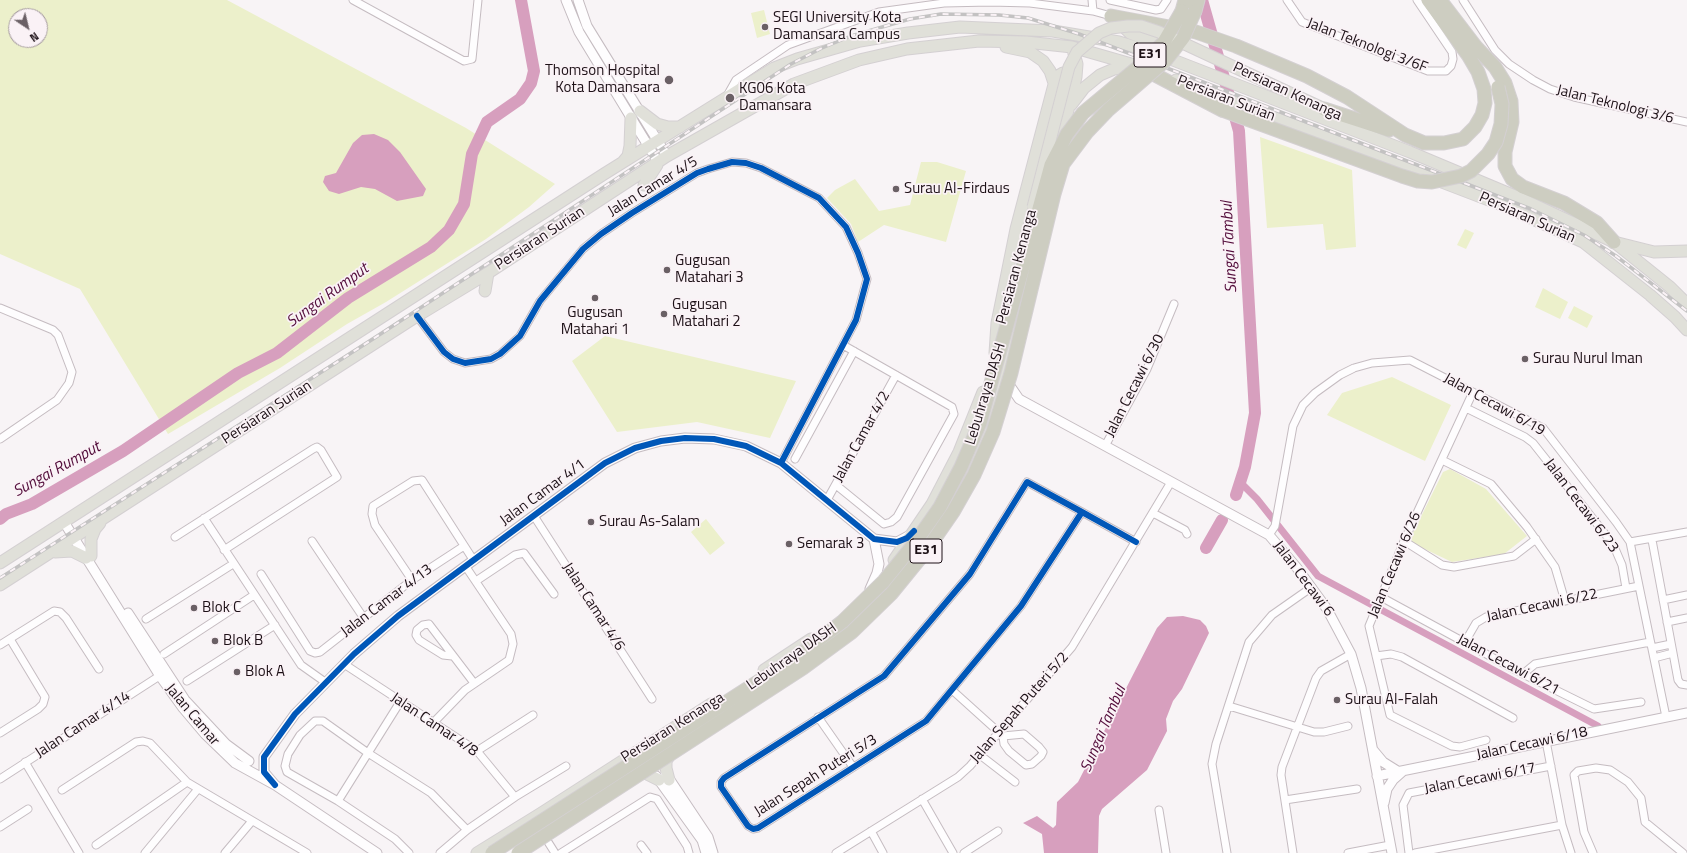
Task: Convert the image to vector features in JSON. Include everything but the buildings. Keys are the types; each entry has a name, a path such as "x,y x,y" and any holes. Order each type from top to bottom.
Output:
{"highway":[{"name":"Lebuhraya DASH","path":"492,853 801,654 842,622 884,581 914,544 940,507 961,467 980,423 1051,165 1067,134 1083,113 1143,63 1164,42 1182,11 1185,0"},
{"name":"Lebuhraya DASH","path":"518,853 802,668 852,632 891,594 926,551 953,512 974,475 993,432 1011,373 1054,194 1063,164 1087,132 1108,110 1166,60 1184,38 1198,0"},
{"path":"1138,67 1221,104 1402,176 1418,181 1432,182 1461,176 1471,171 1488,154 1496,142 1501,124 1502,104 1498,86 1472,51 1428,0"},
{"path":"1324,109 1405,135 1424,143 1444,144 1463,139 1475,127 1482,115 1485,103 1484,88 1472,51 1440,0"},
{"path":"1111,16 1196,32 1236,46 1307,76 1347,97 1405,135"},
{"path":"1472,51 1495,68 1505,83 1511,101 1512,122 1506,152 1505,166 1512,179 1523,187 1564,203 1597,223 1614,242"}],"main road":[{"path":"1111,16 1130,33 1167,47 1181,63"},
{"name":"Persiaran Kenanga","path":"476,853 540,814 813,638 870,589 894,560 932,504 959,452 979,402 995,353 1069,67 1077,52 1099,33 1111,28 1128,26 1141,26 1159,32 1402,146 1410,152"},
{"name":"Persiaran Surian","path":"0,562 648,146 774,68 797,59 860,41 960,27 1053,31 1119,42 1181,63 1410,152 1515,196 1614,242 1670,287 1687,304"},
{"path":"1053,31 1072,47"},
{"path":"979,41 1030,52 1043,61 1050,71 1054,83"},
{"name":"Persiaran Surian","path":"0,585 417,316 488,273 667,156 794,84 851,62 907,49 979,41 1026,42 1072,47 1138,67"},
{"name":"Persiaran Kenanga","path":"513,853 541,832 649,759 712,721 808,658 831,640 872,602 908,564 949,505 974,457 988,419 1003,367 1076,78 1077,64 1072,47"},
{"path":"1067,111 1084,88 1100,75 1114,69 1138,67"},
{"path":"995,353 997,323 1016,229 1054,83 1056,77 1063,73 1071,73 1076,78"},
{"name":"Persiaran Surian","path":"1221,104 1236,104 1507,208 1583,242 1675,316 1687,330"},
{"path":"640,111 657,124 668,127 680,127"},
{"path":"623,162 628,156 630,146 631,118"},
{"path":"644,185 658,162"},
{"path":"1614,242 1654,252 1687,251"},
{"path":"485,291 488,273"},
{"path":"52,552 72,551 89,557 95,529 104,518"},
{"path":"540,814 567,802 636,758 649,759 657,745 750,680"},
{"path":"605,789 645,773 664,780 666,761 670,753 712,721"}],"street":[{"path":"354,0 464,61 472,58 478,0"},
{"path":"566,0 579,32 658,162"},
{"path":"578,0 588,26 667,156"},
{"path":"1092,0 1093,11"},
{"path":"1110,0 1156,10 1161,9 1167,0"},
{"name":"Jalan Teknologi 3/6F","path":"1287,0 1302,22 1428,71 1446,70 1451,66 1453,59 1452,52 1417,0"},
{"name":"Jalan Teknologi 3/6","path":"1463,0 1495,50 1509,64 1533,80 1550,89 1574,97 1687,122"},
{"path":"725,98 736,80 788,46 879,12 944,3 990,2 1030,3 1093,11 1111,16"},
{"name":"Jalan Camar 4/5","path":"417,316 444,352 453,359 465,363 481,361 496,356 511,346 520,336 540,301 583,249 600,234 696,173 732,162 746,163 761,168 819,198 846,227 858,253 867,279 856,320 781,463"},
{"name":"Jalan Cecawi 6/30","path":"1105,446 1147,369 1174,304"},
{"path":"0,308 53,330 58,335 72,372 69,383 57,400 0,439"},
{"path":"836,485 884,524 891,522 897,517 954,414 952,407 843,345"},
{"path":"795,459 854,352"},
{"name":"Jalan Cecawi 6/19","path":"1269,535 1275,523 1296,416 1303,405 1315,393 1340,375 1354,368 1372,363 1410,360 1543,428 1549,433 1616,522 1630,542 1666,717"},
{"path":"988,419 1002,403 1019,399 1008,384 1003,367"},
{"name":"Jalan Camar 4/2","path":"827,500 896,375"},
{"name":"Jalan Cecawi 6/26","path":"1473,392 1404,541 1369,626 1390,716 1452,746 1460,747 1486,740"},
{"name":"Jalan Cecawi 6","path":"1019,399 1269,535 1312,587 1338,627 1351,654 1361,688 1391,849"},
{"name":"Jalan Cecawi 6/23","path":"1466,408 1525,437 1533,443 1613,544 1622,565 1629,588"},
{"name":"Jalan Camar 4/1","path":"264,758 295,714 325,682 398,616 605,463 635,448 661,441 685,438 714,440 746,446 781,463 874,539"},
{"path":"175,537 317,447 338,477 224,550"},
{"path":"1442,460 1491,484 1536,539 1559,575 1565,600"},
{"path":"412,580 375,525 372,510 373,506 378,502 413,481 422,480 464,546 476,581 511,634 513,644 509,660 474,683 454,699 434,722"},
{"name":"Jalan Sepah Puteri 5/3","path":"1026,482 1082,512 1021,606 926,721 758,828 752,829 748,826 721,787 721,782 724,778 884,676 970,574 1026,482"},
{"name":"Jalan Sepah Puteri 5/2","path":"836,853 958,777 1001,735 1072,647 1171,482"},
{"path":"1082,512 1136,542"},
{"path":"1153,513 1185,530 1187,534"},
{"name":"Jalan Camar 4/6","path":"534,516 652,699"},
{"path":"204,518 233,564 302,665 325,682"},
{"name":"Jalan Camar","path":"66,520 196,724 235,763 275,785 377,853"},
{"path":"870,589 879,564 874,539 897,542 907,538 914,531"},
{"path":"1630,542 1652,540 1687,532"},
{"path":"1404,541 1442,565 1454,567 1514,556 1536,539"},
{"path":"1652,540 1678,680 1681,684 1687,685"},
{"path":"312,541 363,617"},
{"name":"Jalan Camar 4/13","path":"261,574 310,651 316,653 320,652 412,580 464,546"},
{"path":"476,581 515,554 524,553 554,594"},
{"path":"146,619 233,564"},
{"path":"1629,588 1639,586"},
{"path":"1227,853 1212,764 1249,642 1272,615 1312,587"},
{"name":"Jalan Cecawi 6/22","path":"1465,642 1480,619 1565,600 1629,588"},
{"path":"164,654 254,595"},
{"path":"1663,600 1687,596"},
{"name":"Jalan Cecawi 6/21","path":"1381,597 1523,674 1594,709 1641,702"},
{"path":"0,645 54,611 60,612 66,618 99,669"},
{"path":"1667,622 1687,618"},
{"path":"452,656 443,655 419,640 416,635 417,630 423,625 429,624 474,683"},
{"path":"187,681 275,625"},
{"path":"0,733 38,709 43,704 45,697 10,639"},
{"path":"1523,674 1535,664 1651,645 1671,644"},
{"path":"1654,658 1673,653"},
{"path":"1293,853 1284,800 1281,775 1282,767 1316,678 1321,670 1351,654"},
{"path":"1376,656 1391,654 1402,657 1513,718"},
{"name":"Jalan Camar 4/8","path":"344,664 477,751 515,796"},
{"name":"Jalan Camar","path":"163,674 212,731 226,744 249,761"},
{"name":"Jalan Camar 4/14","path":"0,779 163,674"},
{"path":"952,690 1001,735 1004,744 1009,751 1026,765 1032,764 1041,756 1043,752 1024,734 1001,735"},
{"path":"338,801 400,702"},
{"path":"1229,706 1296,728 1314,732 1324,732 1348,726"},
{"name":"Jalan Cecawi 6/18","path":"1377,776 1687,713"},
{"path":"477,751 533,715"},
{"path":"818,717 853,767"},
{"path":"409,853 395,839 338,801 286,772 285,766 288,754 309,725 319,720 431,794 467,830"},
{"path":"62,790 136,742 143,741 150,743 187,782 198,790 307,853"},
{"path":"1546,741 1562,825 1571,853"},
{"path":"1371,746 1382,762 1401,771 1387,789 1383,810"},
{"path":"980,755 1016,782"},
{"path":"235,763 264,758 264,772 275,785"},
{"path":"649,759 708,837 713,853"},
{"path":"25,762 79,853"},
{"path":"440,853 467,830 515,796 566,766"},
{"name":"Jalan Cecawi 6/17","path":"1409,853 1403,805 1409,793 1551,766"},
{"path":"1593,853 1584,832 1574,776 1578,771 1596,768 1610,770 1628,782 1641,798 1645,822 1683,853"},
{"path":"664,780 702,840 706,853"},
{"path":"96,845 187,782"},
{"path":"1284,800 1357,789"},
{"path":"145,853 198,790"},
{"path":"561,853 650,797 657,799 687,846 689,853"},
{"path":"922,799 953,853"},
{"path":"0,827 28,809"},
{"path":"1159,810 1166,853"},
{"path":"225,853 252,821"},
{"path":"1415,853 1562,825"},
{"path":"871,831 883,853"},
{"path":"964,853 998,831"},
{"path":"541,832 556,853"},
{"path":"641,845 647,853"},
{"path":"1348,853 1391,849"}],"green space":[{"path":"0,0 227,0 466,128 555,184 529,207 486,239 386,302 347,324 280,368 168,434 80,289 0,254"},
{"path":"764,10 770,34 757,38 751,13"},
{"path":"1260,137 1352,170 1356,247 1326,250 1323,224 1267,228"},
{"path":"921,162 937,162 966,171 946,242 884,225 858,242 851,224 827,198 835,190 855,179 879,211 910,205"},
{"path":"1465,229 1474,233 1466,249 1457,245"},
{"path":"1543,288 1568,302 1560,319 1535,307"},
{"path":"1574,306 1593,316 1587,328 1568,318"},
{"path":"605,336 796,381 770,438 697,422 617,432 572,361"},
{"path":"1392,377 1451,405 1425,461 1327,415 1342,393"},
{"path":"1450,469 1486,489 1527,536 1504,554 1452,562 1414,544 1410,539 1443,472"},
{"path":"706,519 725,543 710,555 691,532"}],"shaded area":[{"path":"374,134 388,140 400,152 426,189 423,196 397,201 375,189 361,187 339,194 329,191 323,182 325,176 336,173 353,143 362,135"},
{"path":"1183,616 1200,620 1206,626 1209,633 1182,689 1173,701 1166,719 1167,731 1147,770 1102,809 1099,816 1098,853 1044,853 1042,834 1023,823 1037,816 1053,828 1056,825 1057,802 1078,782 1157,628 1167,617"}],"waterway":[{"name":"Sungai Rumput","path":"0,519 6,514 32,504 123,451 238,373 277,353 348,298 431,247 449,230 464,204 472,154 487,122 520,99 531,83 534,71 521,0"},
{"name":"Sungai Tambul","path":"1202,0 1239,131 1255,413 1245,467 1236,495"},
{"path":"1240,482 1257,499 1318,576 1598,726"},
{"name":"Sungai Tambul","path":"1206,548 1222,520"}],"railway":[{"path":"0,578 373,339 791,64 822,48 851,36 910,19 941,14 999,15 1028,18 1079,34 1531,209 1584,235 1616,256 1687,311"}],"cycle path":[{"path":"417,316 444,352 453,359 465,363 491,359 500,354 520,336 540,301 583,249 601,234 697,173 732,162 746,163 761,168 819,198 846,227 858,253 867,279 856,320 781,463"},
{"path":"275,785 264,772 264,757 295,714 354,654 398,616 605,463 635,448 661,441 685,438 714,439 746,446 781,463 874,539 897,542 907,538 914,531"},
{"path":"1082,512 1021,606 926,721 758,828 753,829 748,826 721,787 721,782 724,778 884,676 970,574 1027,482 1082,512 1136,542"}],"place":[{"name":"SEGI University Kota Damansara Campus","path":"765,27"},
{"name":"Thomson Hospital Kota Damansara","path":"669,80"},
{"name":"KG06 Kota Damansara","path":"730,98"},
{"name":"Surau Al-Firdaus","path":"896,189"},
{"name":"Gugusan Matahari 3","path":"667,270"},
{"name":"Gugusan Matahari 1","path":"595,298"},
{"name":"Gugusan Matahari 2","path":"664,314"},
{"name":"Surau Nurul Iman","path":"1525,359"},
{"name":"Surau As-Salam","path":"591,522"},
{"name":"Semarak 3","path":"789,544"},
{"name":"Blok C","path":"194,608"},
{"name":"Blok B","path":"215,641"},
{"name":"Blok A","path":"237,672"},
{"name":"Surau Al-Falah","path":"1337,700"}]}
